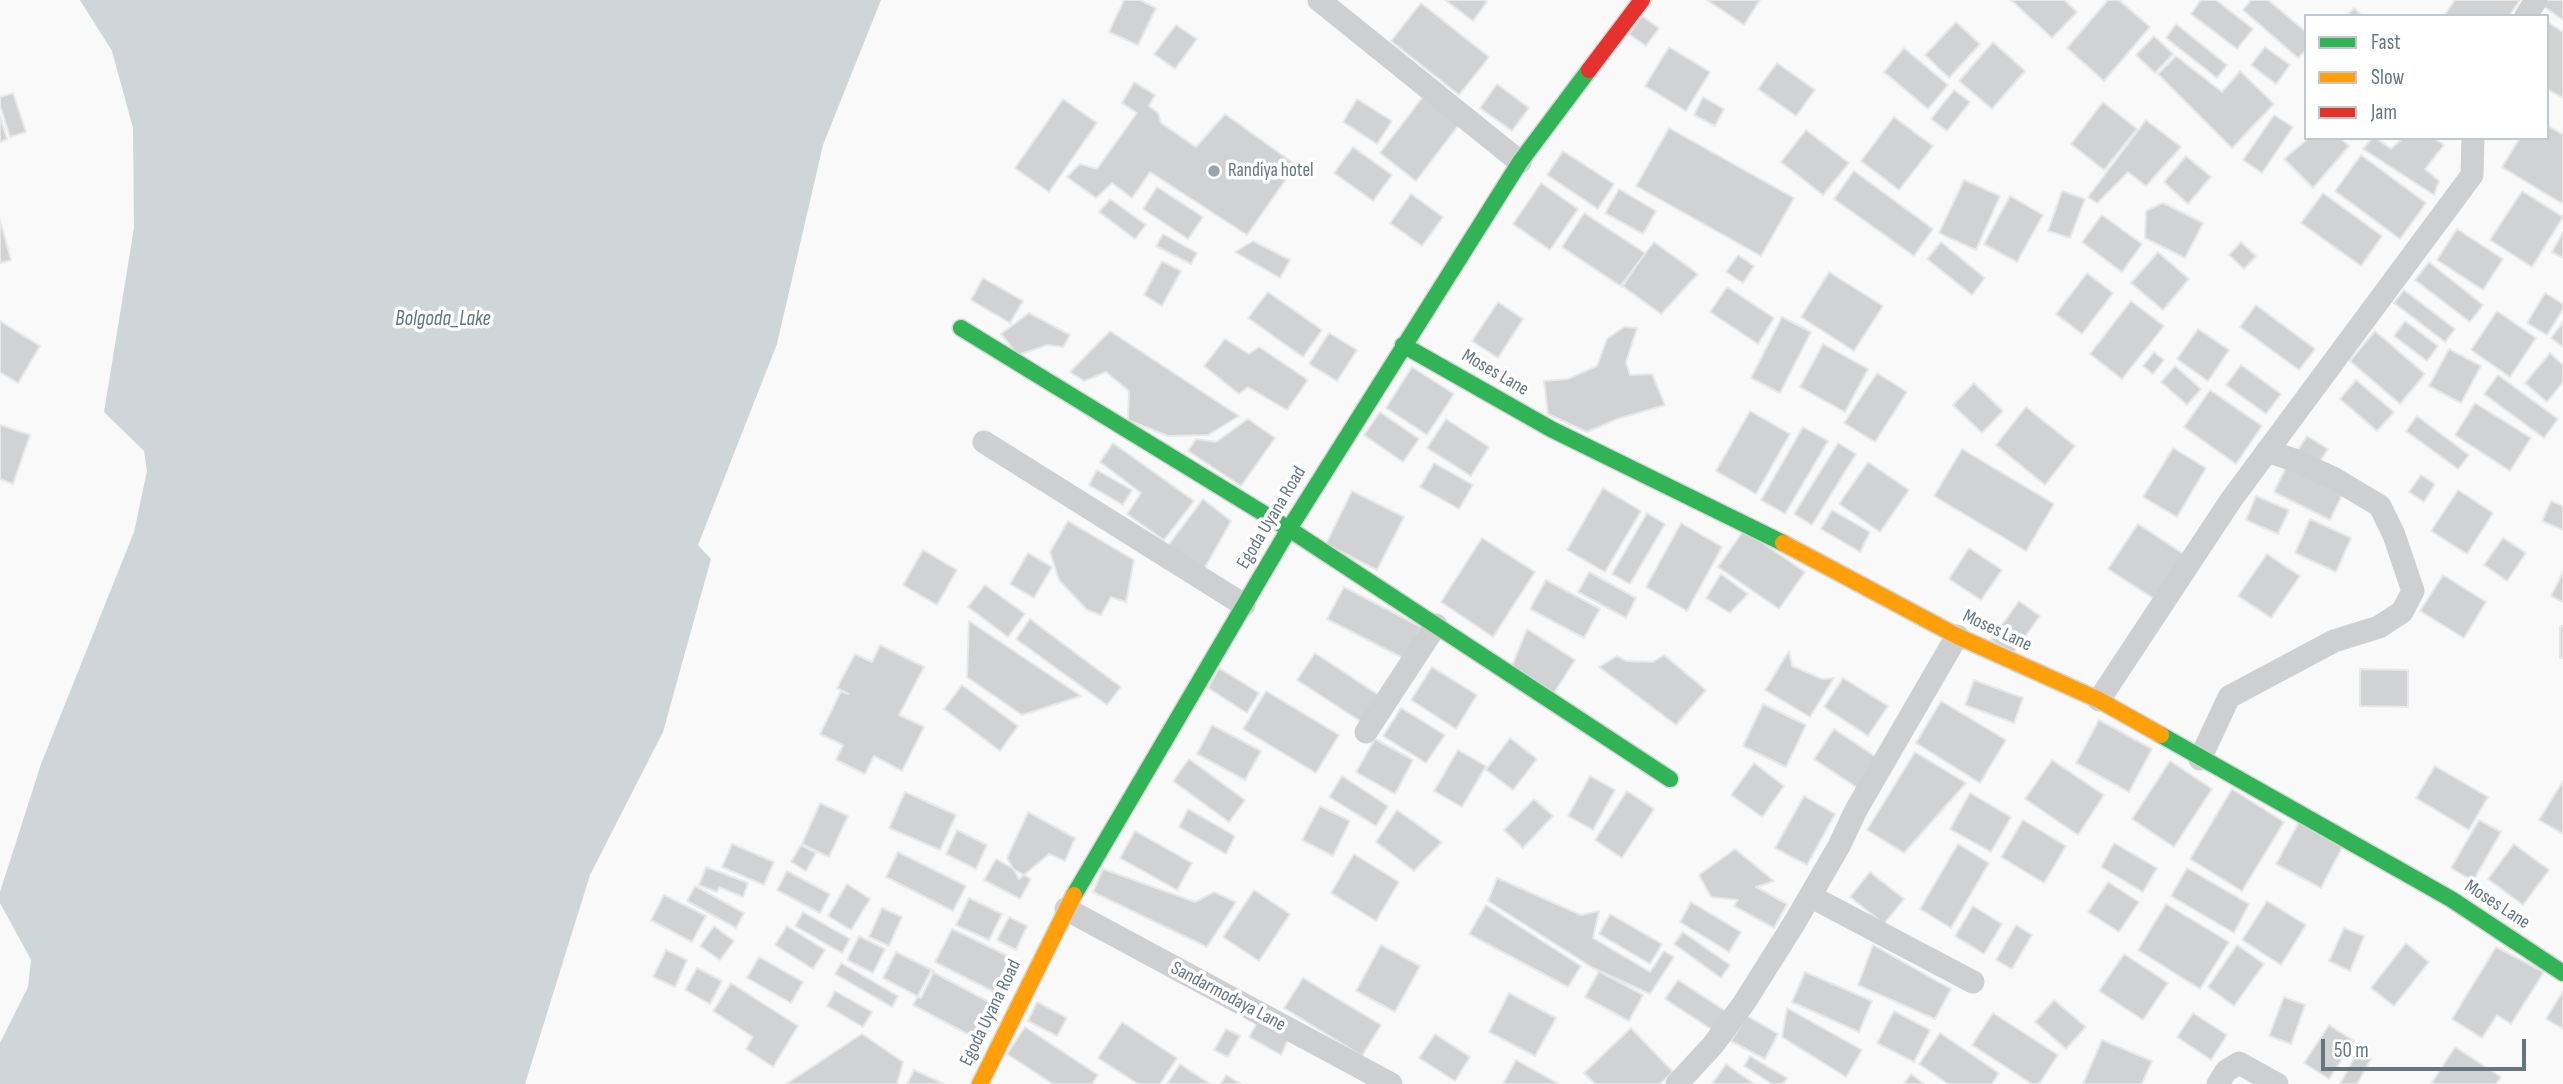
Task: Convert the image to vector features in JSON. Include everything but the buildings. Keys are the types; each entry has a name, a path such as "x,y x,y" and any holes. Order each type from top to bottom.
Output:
{"street":[{"path":"1319,0 1520,162"},
{"name":"Egoda Uyana Road","path":"980,1084 1066,909 1289,529 1520,162 1642,0"},
{"path":"2099,700 2231,500 2472,175 2473,140"},
{"path":"961,328 1289,529 1670,779"},
{"name":"Moses Lane","path":"1403,345 1551,429 1747,523 1956,636 2099,700 2451,899 2563,973"},
{"path":"984,442 1244,605"},
{"path":"2200,759 2229,697 2334,641 2379,627 2402,612 2413,591 2394,535 2379,506 2335,480 2294,460 2267,451"},
{"path":"1366,732 1436,625"},
{"path":"1677,1084 1713,1045 1744,1003 1839,846 1856,810 1956,636"},
{"path":"1810,896 1973,982"},
{"name":"Sandarmodaya Lane","path":"1066,909 1391,1084"},
{"path":"2218,1084 2226,1071 2239,1063 2277,1084"}],"water":[{"name":"Bolgoda_Lake","path":"80,0 881,0 823,145 777,344 698,545 711,559 663,732 590,875 525,1084 0,1084 0,1043 28,987 31,960 0,903 0,892 41,764 134,532 147,471 144,451 104,412 134,228 133,128 112,51"}],"traffic: fast":[{"path":"1074,895 1289,529 1520,162 1589,70"},
{"path":"961,328 1289,529 1670,779"},
{"path":"1403,345 1551,429 1783,543"},
{"path":"2161,735 2451,899 2563,973"}],"traffic: slow":[{"path":"1783,543 1957,636 2099,700 2161,735"},
{"path":"980,1084 1074,895"}],"traffic: jam":[{"path":"1589,70 1642,0"}],"place":[{"name":"Randiya hotel","path":"1214,171"}]}
